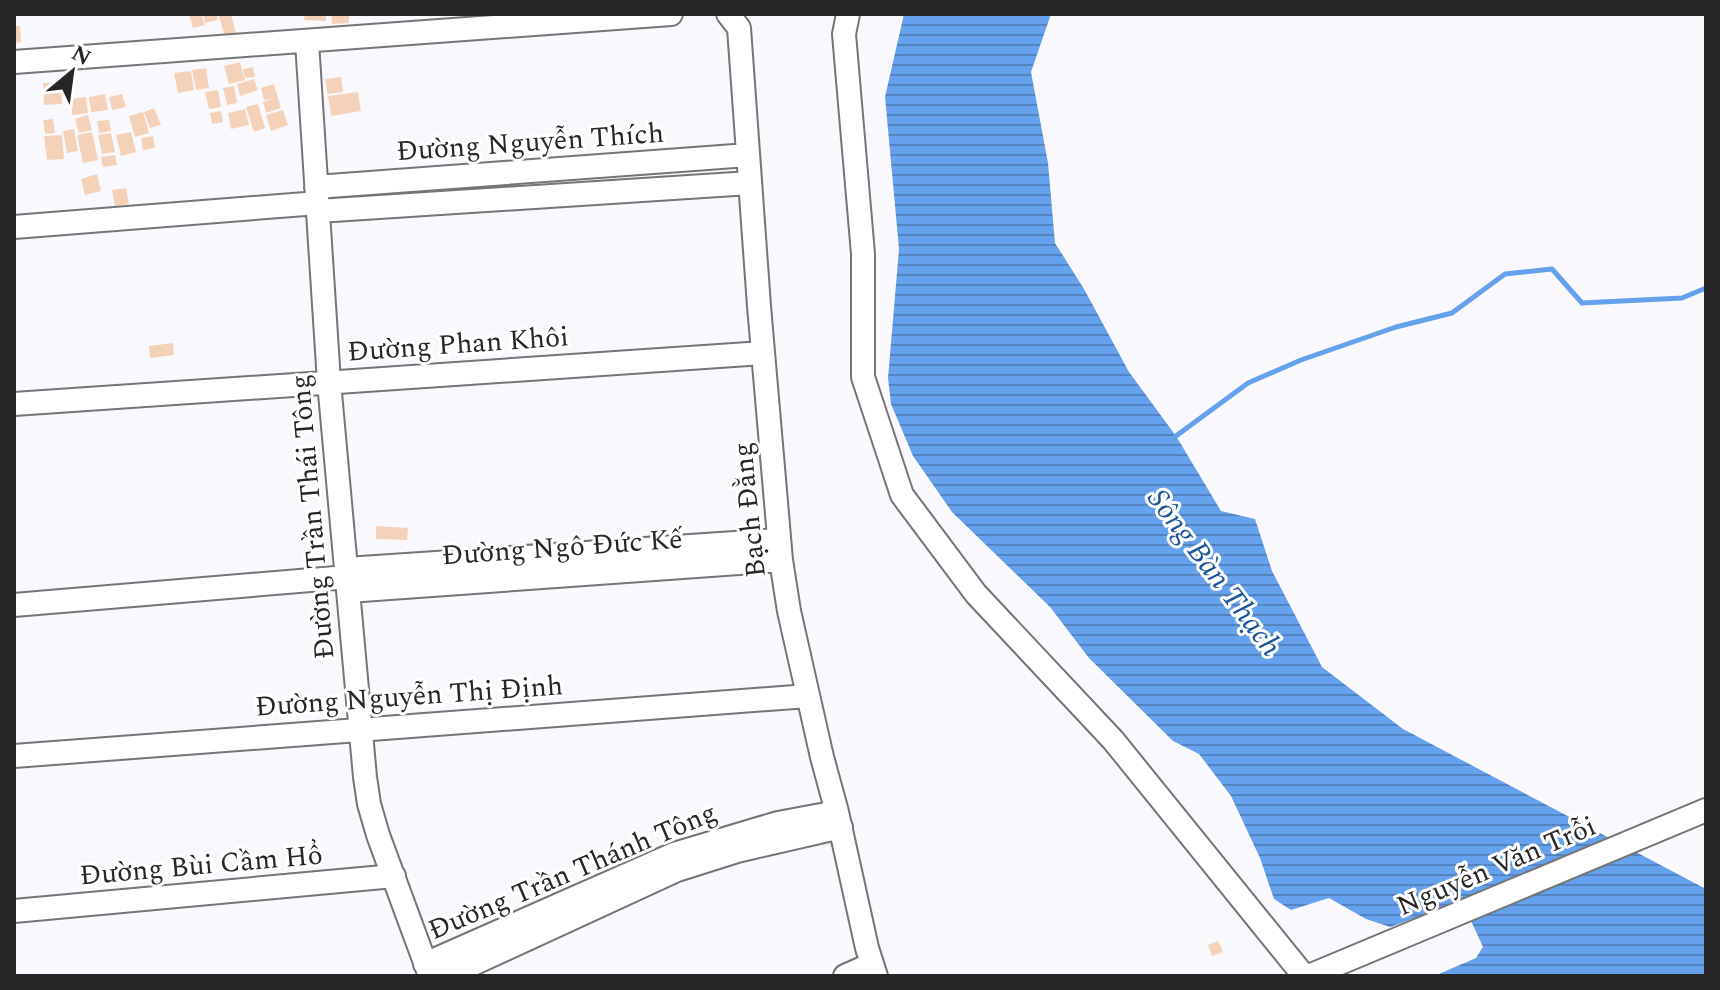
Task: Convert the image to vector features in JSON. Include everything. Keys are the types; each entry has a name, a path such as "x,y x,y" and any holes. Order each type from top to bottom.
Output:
{"street":[{"path":"14,62 671,14"},
{"path":"848,14 844,34 863,254 863,377 902,495 976,594 1113,740 1306,976"},
{"name":"Bạch Đằng","path":"734,21 780,550 808,696 874,970"},
{"name":"Đường Trần Thái Tông","path":"307,42 329,382 369,804 427,970"},
{"name":"Đường Nguyễn Thích","path":"14,227 317,200 748,155"},
{"name":"Đường Nguyễn Thích","path":"317,200 750,183"},
{"name":"Đường Phan Khôi","path":"14,404 763,353"},
{"name":"Đường Ngô Đức Kế","path":"14,605 780,550"},
{"name":"Đường Nguyễn Thị Định","path":"14,756 808,696"},
{"name":"Nguyễn Văn Trỗi","path":"1306,976 1706,810"},
{"name":"Đường Trần Thánh Tông","path":"427,970 674,854 778,823 839,820"},
{"name":"Đường Trần Thánh Tông","path":"447,976 677,870 839,820"},
{"name":"Đường Bùi Cầm Hổ","path":"14,911 394,876"},
{"path":"845,976 874,970"}],"water":[{"name":"Sông Bàn Thạch","path":"904,14 1051,14 1031,72 1048,163 1055,243 1129,372 1176,436 1221,511 1255,519 1272,571 1322,667 1403,729 1706,889 1706,976 1434,976 1476,958 1483,947 1462,901 1390,927 1366,919 1329,898 1291,910 1274,899 1260,858 1231,796 1199,754 1173,741 1089,658 1050,607 952,512 913,456 891,404 888,378 899,249 885,97"}],"building":[{"path":"189,14 201,14 205,25 193,28"},
{"path":"203,14 216,14 218,20 205,23"},
{"path":"218,14 231,14 236,33 225,36"},
{"path":"305,14 326,14 326,21 304,20"},
{"path":"331,14 349,14 349,23 332,24"},
{"path":"14,26 20,26 21,42 14,43"},
{"path":"240,62 245,80 229,84 224,66"},
{"path":"253,67 255,77 245,78 243,69"},
{"path":"206,68 209,88 196,90 192,70"},
{"path":"191,71 194,90 178,93 174,73"},
{"path":"341,77 343,92 328,94 325,79"},
{"path":"254,79 258,90 240,96 237,84"},
{"path":"61,82 62,104 44,105 43,83"},
{"path":"274,84 281,108 266,113 263,102 275,98 264,100 261,88"},
{"path":"234,86 237,103 227,105 223,88"},
{"path":"218,90 221,107 209,109 205,92"},
{"path":"358,92 361,111 331,116 328,96"},
{"path":"105,94 108,110 91,112 89,97"},
{"path":"122,94 126,107 112,110 109,97"},
{"path":"86,97 88,113 72,115 70,99"},
{"path":"258,104 265,128 254,132 246,107"},
{"path":"154,108 161,125 150,128 144,112"},
{"path":"245,109 249,125 231,129 228,113"},
{"path":"283,110 288,125 271,131 266,115"},
{"path":"221,111 223,122 212,124 210,113"},
{"path":"143,112 149,133 135,137 129,116"},
{"path":"88,115 92,130 79,133 75,119"},
{"path":"53,119 55,133 45,134 43,120"},
{"path":"109,120 111,131 99,133 97,121"},
{"path":"74,129 78,151 67,153 63,131"},
{"path":"92,132 98,160 83,163 77,135"},
{"path":"131,132 136,152 121,156 116,135"},
{"path":"111,133 115,152 102,154 98,135"},
{"path":"62,135 64,159 47,160 44,136"},
{"path":"153,136 155,148 143,150 141,138"},
{"path":"115,155 117,165 103,167 101,157"},
{"path":"97,174 101,191 85,195 81,179"},
{"path":"126,188 129,204 115,206 112,190"},
{"path":"173,343 174,355 150,358 149,346"},
{"path":"376,526 408,528 407,540 376,539"},
{"path":"1218,941 1223,952 1212,956 1208,945"}],"waterway":[{"path":"1176,436 1248,383 1301,360 1396,327 1452,313 1505,274 1552,269 1582,303 1682,298 1706,288"}]}
